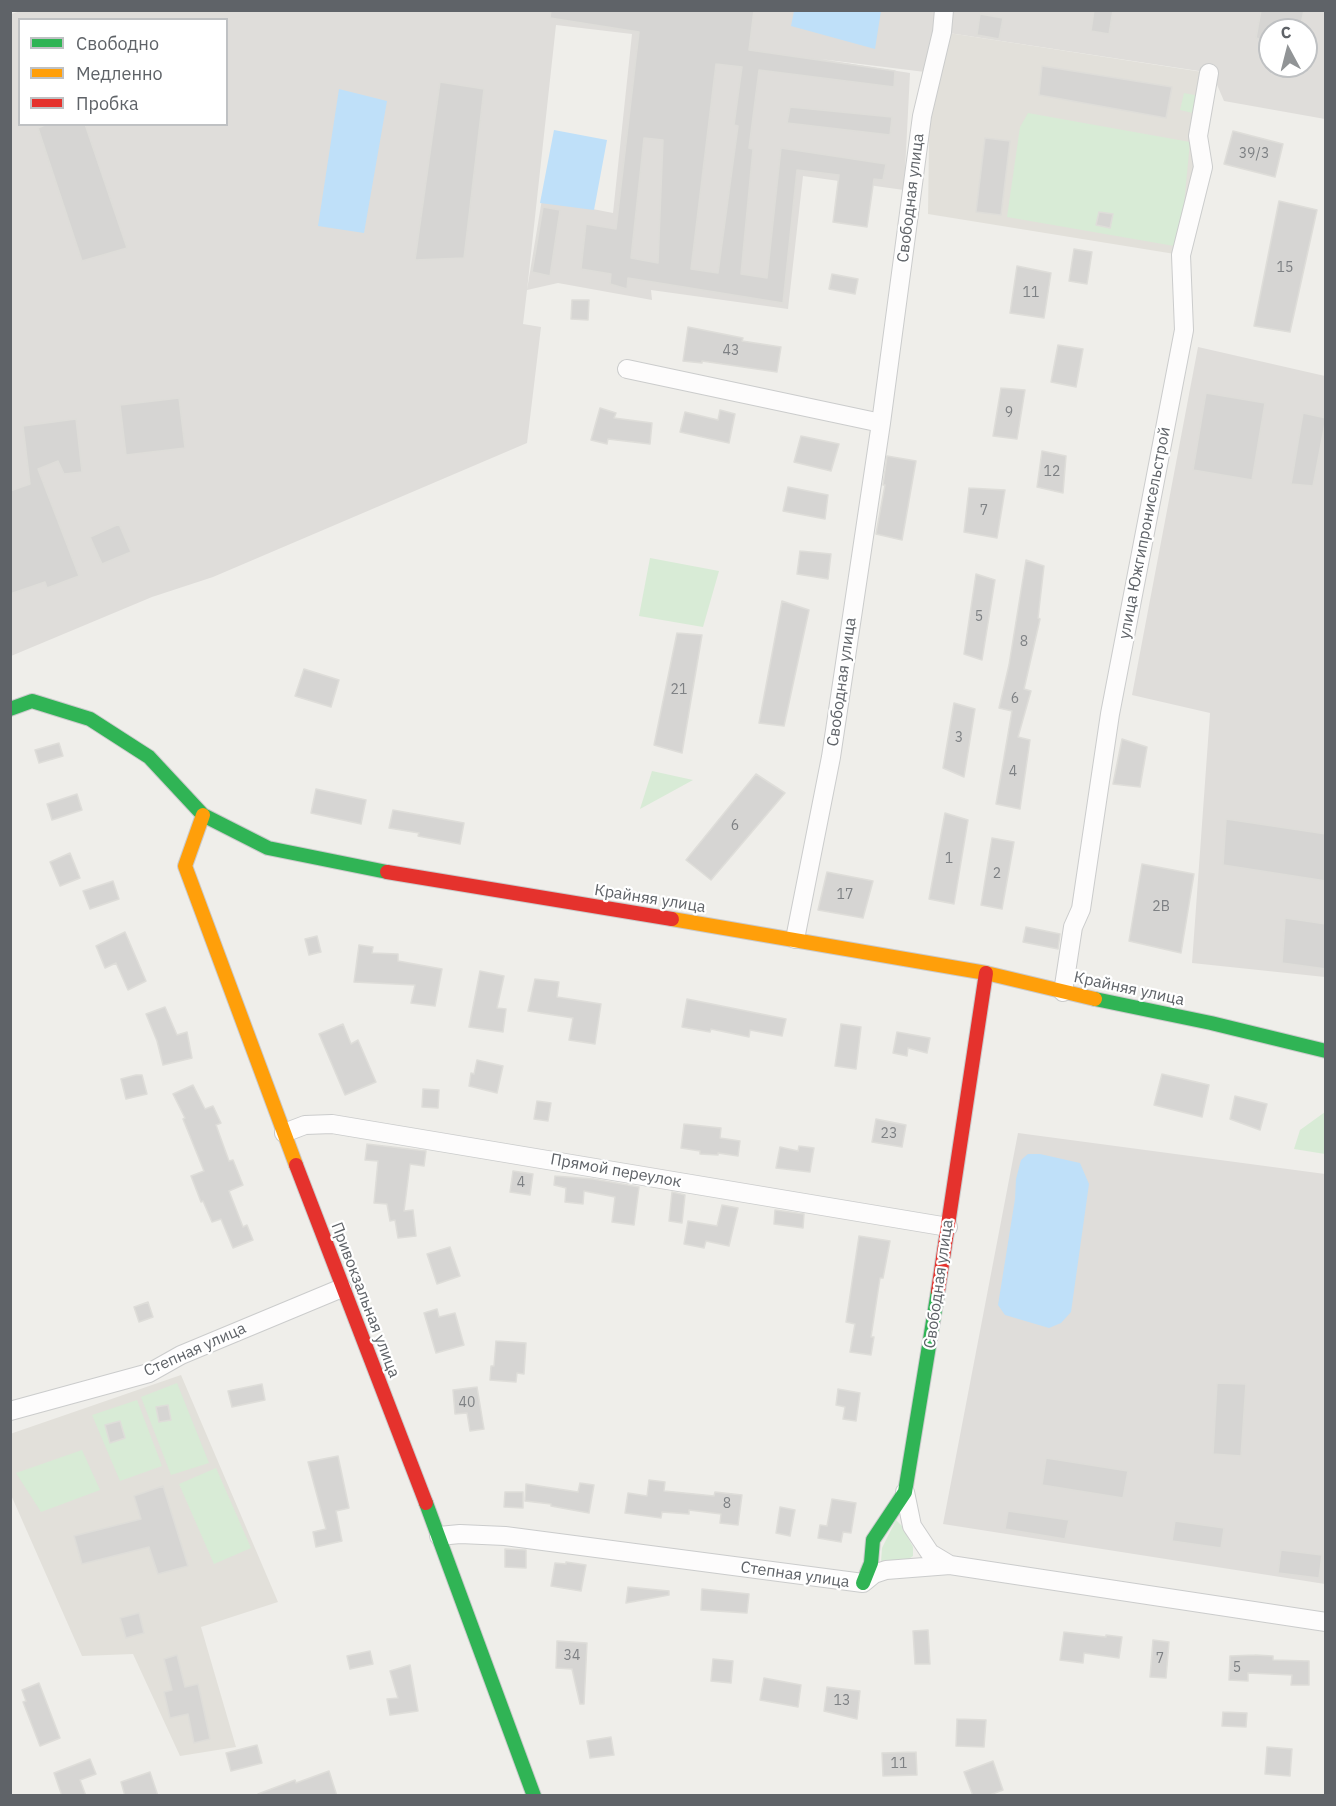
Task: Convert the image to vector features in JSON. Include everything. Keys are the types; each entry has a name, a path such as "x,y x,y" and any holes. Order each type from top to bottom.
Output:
{"street":[{"name":"Свободная улица","path":"795,939 831,757 881,423 922,116 942,32 944,10"},
{"name":"улица Южгипронисельстрой","path":"1063,992 1073,927 1081,909 1110,714 1184,330 1181,255 1203,167 1198,136 1209,73"},
{"path":"627,369 881,423"},
{"name":"Крайняя улица","path":"10,710 32,701 90,719 149,757 203,815 268,848 370,869 986,973 1326,1051"},
{"name":"Привокзальная улица","path":"203,815 185,866 342,1288 439,1536 534,1796"},
{"name":"Свободная улица","path":"863,1583 871,1563 873,1540 905,1492 926,1371 986,973"},
{"name":"Прямой переулок","path":"284,1132 305,1125 332,1124 948,1227"},
{"name":"Степная улица","path":"10,1411 149,1373 181,1355 342,1288"},
{"path":"905,1492 912,1526 930,1553 950,1565"},
{"name":"Степная улица","path":"439,1536 460,1534 505,1536 863,1583 874,1574 886,1570 950,1565 1326,1622"}],"shaded area":[{"path":"24,10 1325,11 1325,119 1224,101 1212,73 942,32 925,72 820,59 910,73 904,190 803,176 788,309 651,290 652,300 558,283 527,290 523,324 541,327 527,443 213,577 152,597 11,656 11,14","holes":["556,25 632,34 613,213 542,199 527,290"]},
{"path":"942,32 1209,73 1181,255 928,214 930,73"},
{"path":"1198,347 1325,376 1325,977 1192,963 1210,713 1132,695"},
{"path":"1018,1133 1325,1174 1325,1584 943,1524"},
{"path":"181,1375 278,1602 201,1627 236,1747 180,1756 133,1654 82,1656 11,1495 10,1434"}],"green space":[{"path":"1184,93 1200,96 1197,114 1180,110"},
{"path":"1028,113 1190,142 1180,247 1007,217 1020,127"},
{"path":"650,558 719,571 703,627 639,616"},
{"path":"652,771 693,780 640,809"},
{"path":"1325,1112 1325,1154 1294,1149 1300,1130"},
{"path":"177,1383 209,1463 171,1475 141,1397"},
{"path":"137,1400 162,1466 120,1481 92,1415"},
{"path":"82,1450 100,1490 41,1512 16,1473"},
{"path":"216,1468 251,1548 214,1564 179,1484"},
{"path":"896,1520 902,1526 913,1547 913,1556 903,1563 881,1562 882,1548"}],"water":[{"path":"794,11 881,11 875,49 791,26"},
{"path":"339,89 387,101 364,233 318,226"},
{"path":"554,130 607,140 594,210 540,203"},
{"path":"1028,1154 1040,1154 1080,1163 1089,1184 1071,1312 1061,1323 1049,1328 1005,1315 998,1305 1015,1199 1016,1179 1021,1160"}],"building":[{"path":"551,10 754,10 749,50 895,71 894,87 759,70 749,148 753,149 741,274 767,278 781,148 886,164 883,180 874,179 867,227 833,222 839,175 797,170 783,303 628,278 627,289 610,284 611,274 581,269 586,224 616,229 639,32 550,18","holes":["716,64 742,67 734,125 738,126 718,273 691,269","644,138 663,140 658,263 631,258"]},
{"path":"1094,10 1113,10 1109,34 1091,31"},
{"path":"1261,10 1304,10 1302,18 1260,18"},
{"path":"980,14 1003,18 999,39 977,35"},
{"path":"1042,66 1172,87 1166,118 1039,95"},
{"path":"440,82 484,89 464,258 415,260"},
{"path":"790,107 892,117 890,135 787,123"},
{"path":"42,126 86,126 127,248 82,261 38,128"},
{"path":"1233,131 1283,144 1275,177 1224,164"},
{"path":"985,138 1010,141 1001,215 976,212"},
{"path":"1279,201 1317,210 1290,332 1254,326"},
{"path":"543,207 560,210 550,276 532,272"},
{"path":"1099,212 1113,214 1110,228 1096,225"},
{"path":"1074,249 1092,252 1087,284 1069,281"},
{"path":"1017,266 1051,273 1044,318 1010,313"},
{"path":"832,274 858,279 855,294 829,289"},
{"path":"572,300 589,300 588,320 571,319"},
{"path":"688,327 743,338 742,341 781,347 777,372 702,361 702,363 683,361"},
{"path":"1058,345 1083,349 1076,387 1051,382"},
{"path":"1001,388 1025,390 1017,439 993,436"},
{"path":"1206,393 1265,403 1252,480 1193,470"},
{"path":"179,398 185,448 126,455 120,405"},
{"path":"600,408 616,413 614,418 652,423 650,444 608,439 607,444 591,440"},
{"path":"720,410 735,414 729,443 680,432 685,412 718,420"},
{"path":"1303,413 1326,418 1313,486 1291,484"},
{"path":"76,419 82,472 64,474 58,461 38,469 79,576 47,588 45,582 10,594 10,491 30,484 23,426"},
{"path":"801,436 839,444 831,471 794,462"},
{"path":"1042,451 1066,456 1063,493 1037,487"},
{"path":"887,456 916,461 902,540 876,534 885,485 883,485"},
{"path":"788,487 828,495 825,519 783,511"},
{"path":"969,488 1005,490 997,538 964,532"},
{"path":"119,524 131,552 102,564 90,537"},
{"path":"800,551 831,554 828,579 797,574"},
{"path":"1026,560 1044,566 1038,618 1040,619 1024,689 1031,691 1018,737 1030,740 1020,809 996,804 1012,711 999,708 1009,665"},
{"path":"976,574 995,580 982,660 964,654"},
{"path":"782,601 809,610 784,726 759,723"},
{"path":"677,633 702,635 682,753 654,745"},
{"path":"304,669 339,680 331,707 295,696"},
{"path":"954,703 975,709 964,777 943,768"},
{"path":"1122,739 1147,747 1140,787 1113,784"},
{"path":"59,743 63,756 39,763 35,750"},
{"path":"756,774 785,793 711,880 686,860"},
{"path":"316,789 366,800 361,824 311,813"},
{"path":"77,794 82,810 52,820 47,804"},
{"path":"393,810 464,823 460,844 389,828"},
{"path":"945,813 968,820 954,904 929,899"},
{"path":"1226,819 1326,834 1326,881 1223,865"},
{"path":"992,838 1014,842 1002,909 981,905"},
{"path":"70,853 80,878 60,886 50,862"},
{"path":"1142,864 1194,874 1181,953 1129,941"},
{"path":"827,872 873,881 863,918 818,910"},
{"path":"113,881 119,899 90,909 83,891"},
{"path":"1285,918 1326,924 1326,969 1282,963"},
{"path":"1026,927 1060,934 1058,949 1023,942"},
{"path":"125,932 146,981 128,990 116,963 105,968 96,946"},
{"path":"317,936 321,952 309,955 305,939"},
{"path":"359,945 373,947 372,953 398,954 398,961 442,969 435,1006 411,1003 415,985 354,982"},
{"path":"480,971 504,976 497,1008 506,1009 503,1032 469,1027"},
{"path":"535,979 559,982 557,997 601,1004 595,1044 569,1040 573,1018 528,1011"},
{"path":"687,999 786,1019 782,1036 750,1030 749,1037 711,1029 710,1032 682,1027"},
{"path":"165,1007 177,1035 187,1032 192,1058 163,1065 157,1041 146,1014"},
{"path":"343,1024 351,1044 358,1040 376,1082 345,1095 319,1034"},
{"path":"841,1024 861,1027 856,1069 835,1066"},
{"path":"897,1032 930,1038 927,1053 908,1048 907,1056 893,1053"},
{"path":"477,1060 503,1066 497,1093 469,1086 471,1073 474,1074"},
{"path":"1162,1074 1209,1085 1202,1117 1154,1105"},
{"path":"142,1075 147,1094 126,1099 121,1079"},
{"path":"193,1085 205,1109 213,1106 221,1123 216,1125 229,1161 233,1160 243,1185 229,1191 243,1227 247,1225 253,1240 233,1248 221,1219 212,1222 191,1176 204,1171 183,1119 185,1118 173,1094"},
{"path":"423,1089 439,1090 438,1108 422,1107"},
{"path":"1235,1096 1267,1104 1260,1130 1230,1119"},
{"path":"537,1101 551,1103 548,1121 534,1119"},
{"path":"876,1119 906,1125 902,1147 872,1142"},
{"path":"684,1124 721,1128 720,1138 740,1141 738,1156 718,1153 718,1155 700,1154 700,1151 681,1148"},
{"path":"367,1144 426,1151 424,1166 410,1164 404,1211 413,1210 416,1236 398,1238 395,1220 390,1221 387,1204 374,1203 378,1161 365,1160"},
{"path":"799,1146 814,1148 810,1172 776,1168 780,1147 798,1151"},
{"path":"513,1171 533,1174 530,1195 510,1192"},
{"path":"555,1176 593,1179 639,1187 634,1225 612,1222 615,1197 584,1191 583,1204 565,1202 566,1188 554,1185"},
{"path":"672,1192 685,1195 682,1223 669,1221"},
{"path":"722,1205 738,1208 729,1246 706,1241 704,1248 684,1244 688,1221 717,1226"},
{"path":"775,1210 804,1214 803,1228 774,1224"},
{"path":"859,1236 890,1241 883,1278 880,1278 871,1337 874,1337 871,1355 850,1352 855,1324 846,1322"},
{"path":"450,1247 460,1276 437,1284 427,1254"},
{"path":"148,1302 153,1317 139,1322 134,1307"},
{"path":"437,1309 439,1317 455,1313 464,1345 436,1353 424,1313"},
{"path":"496,1341 526,1343 524,1374 517,1373 516,1382 490,1380 491,1366 494,1366"},
{"path":"1217,1383 1246,1384 1241,1456 1213,1454"},
{"path":"262,1384 265,1400 232,1407 228,1391"},
{"path":"477,1387 484,1429 470,1431 467,1413 455,1414 453,1390"},
{"path":"838,1389 860,1393 856,1421 843,1419 845,1407 836,1405"},
{"path":"168,1405 171,1420 159,1422 156,1407"},
{"path":"120,1421 125,1438 110,1443 105,1425"},
{"path":"338,1456 349,1508 336,1511 342,1541 316,1547 313,1532 326,1529 308,1462"},
{"path":"1046,1458 1128,1471 1123,1498 1042,1485"},
{"path":"649,1480 665,1482 664,1491 714,1496 715,1492 742,1495 738,1525 720,1523 721,1514 689,1510 689,1514 662,1512 661,1518 625,1513 628,1493 647,1496"},
{"path":"580,1483 594,1485 589,1513 551,1506 551,1504 525,1501 526,1484 578,1492"},
{"path":"163,1486 188,1566 158,1574 149,1547 82,1564 74,1536 141,1519 134,1496"},
{"path":"505,1492 523,1492 523,1508 504,1507"},
{"path":"832,1499 856,1503 851,1533 843,1532 841,1542 818,1538 820,1525 827,1526"},
{"path":"780,1507 795,1510 790,1536 776,1533"},
{"path":"1008,1511 1069,1520 1065,1539 1005,1529"},
{"path":"1175,1521 1224,1528 1221,1548 1172,1541"},
{"path":"505,1549 526,1550 526,1568 505,1567"},
{"path":"1281,1550 1322,1555 1319,1578 1278,1573"},
{"path":"566,1562 586,1565 581,1591 551,1586 555,1563 566,1564"},
{"path":"628,1587 669,1591 669,1595 626,1603"},
{"path":"702,1589 749,1594 747,1613 701,1610"},
{"path":"139,1613 144,1633 126,1638 120,1618"},
{"path":"928,1630 930,1664 915,1664 913,1631"},
{"path":"1064,1632 1122,1637 1119,1658 1084,1653 1083,1663 1060,1660"},
{"path":"1153,1640 1169,1642 1166,1678 1150,1677"},
{"path":"557,1641 587,1643 584,1704 580,1704 572,1669 556,1668"},
{"path":"370,1651 373,1664 350,1669 347,1656"},
{"path":"177,1655 185,1687 198,1684 210,1739 194,1743 188,1714 170,1718 164,1692 172,1690 164,1659"},
{"path":"1230,1656 1273,1656 1273,1660 1309,1661 1309,1685 1291,1685 1292,1675 1248,1673 1248,1681 1229,1680"},
{"path":"713,1659 733,1661 731,1683 711,1681"},
{"path":"410,1665 418,1711 390,1715 387,1699 398,1698 390,1671"},
{"path":"764,1678 801,1685 798,1707 760,1700"},
{"path":"39,1683 60,1738 40,1746 23,1702 26,1701 22,1690"},
{"path":"827,1687 860,1691 857,1719 824,1711"},
{"path":"1223,1712 1247,1713 1246,1727 1222,1726"},
{"path":"957,1719 986,1720 984,1747 956,1746"},
{"path":"611,1737 614,1755 590,1758 587,1741"},
{"path":"257,1745 262,1763 231,1771 226,1753"},
{"path":"1267,1747 1292,1749 1290,1776 1265,1774"},
{"path":"916,1752 917,1775 883,1776 882,1753"},
{"path":"90,1759 96,1774 80,1780 86,1796 62,1796 54,1773"},
{"path":"993,1761 1003,1790 987,1796 973,1796 964,1772"},
{"path":"329,1771 337,1796 258,1796 258,1794 295,1780 296,1783"},
{"path":"150,1772 158,1796 125,1796 121,1782"}],"traffic: fast":[{"path":"10,709 32,701 90,719 149,757 203,815 268,848 387,872"},
{"path":"1095,999 1211,1023 1326,1051"},
{"path":"863,1583 871,1563 873,1540 905,1492 938,1291"},
{"path":"426,1503 534,1796"}],"traffic: slow":[{"path":"203,815 185,866 296,1165"},
{"path":"672,919 986,973 1095,999"}],"traffic: jam":[{"path":"387,872 672,919"},
{"path":"938,1291 986,973"},
{"path":"296,1165 426,1503"}]}
